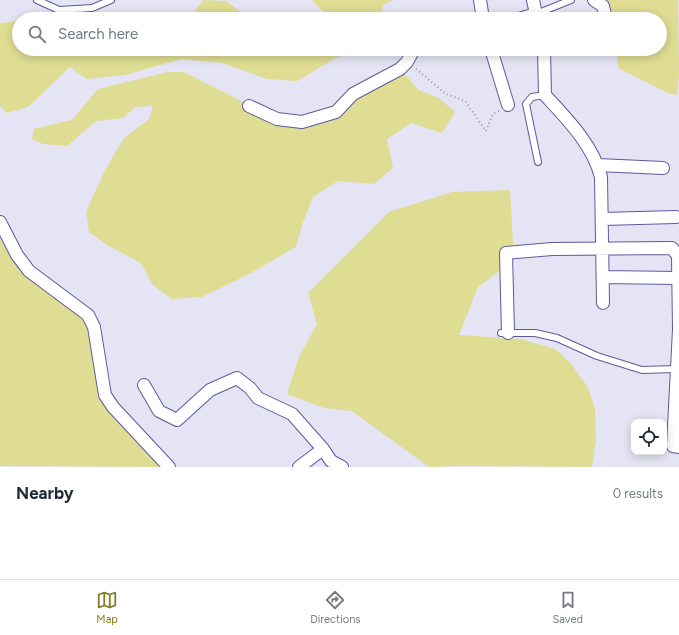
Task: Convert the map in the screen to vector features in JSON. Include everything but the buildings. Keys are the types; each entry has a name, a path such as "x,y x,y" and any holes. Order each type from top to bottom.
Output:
{"street":[{"path":"480,0 483,12"},
{"path":"533,0 536,12"},
{"path":"594,0 603,6 604,12"},
{"path":"249,106 277,119 302,122 323,117 336,112 353,94 403,66 410,56"},
{"path":"493,56 508,105"},
{"path":"544,56 545,95 574,126 598,165 601,177 603,303"},
{"path":"598,165 663,168"},
{"path":"602,219 676,218"},
{"path":"0,222 17,255 29,271 88,315 94,327 105,395 113,407 169,467"},
{"path":"504,333 506,253 552,249 672,248 678,256 678,329 673,446 679,447"},
{"path":"603,277 678,278"},
{"path":"144,385 159,411 177,420 210,390 237,378 250,388 258,398 292,414 323,449 331,461 342,467"},
{"path":"299,467 323,449"}],"lane":[{"path":"37,0 58,10 92,8 111,0"},
{"path":"547,12 571,0"},
{"path":"538,162 526,104 532,97 545,95"},
{"path":"504,333 535,333 557,338 597,356 642,370 676,369"}],"path":[{"path":"403,66 416,68 446,94 465,101 486,131 493,114 508,105"}],"shaded area":[{"path":"203,0 226,1 241,12 194,12"},
{"path":"312,0 393,0 383,5 382,12 323,12"},
{"path":"602,0 678,0 679,75 677,95 668,93 618,68 617,56 667,56 667,12 612,11"},
{"path":"12,22 12,56 339,56 297,81 267,79 222,63 181,59 125,75 87,79 70,67 28,107 7,113 0,106 0,23"},
{"path":"400,69 419,90 439,98 455,112 442,133 411,123 387,139 393,168 374,184 338,181 313,197 303,222 296,247 251,273 202,297 171,299 152,284 141,263 107,245 89,232 86,212 104,172 124,138 149,119 153,106 135,107 123,118 96,121 67,146 43,144 32,139 34,129 72,120 98,89 168,72 184,72 277,119 336,112"},
{"path":"510,190 514,260 478,287 459,335 521,339 555,349 571,364 587,386 595,408 596,440 592,467 429,467 352,411 324,408 287,394 299,357 317,324 308,293 389,212 452,192"},
{"path":"0,239 20,272 85,317 91,333 101,397 169,467 0,466"}]}
